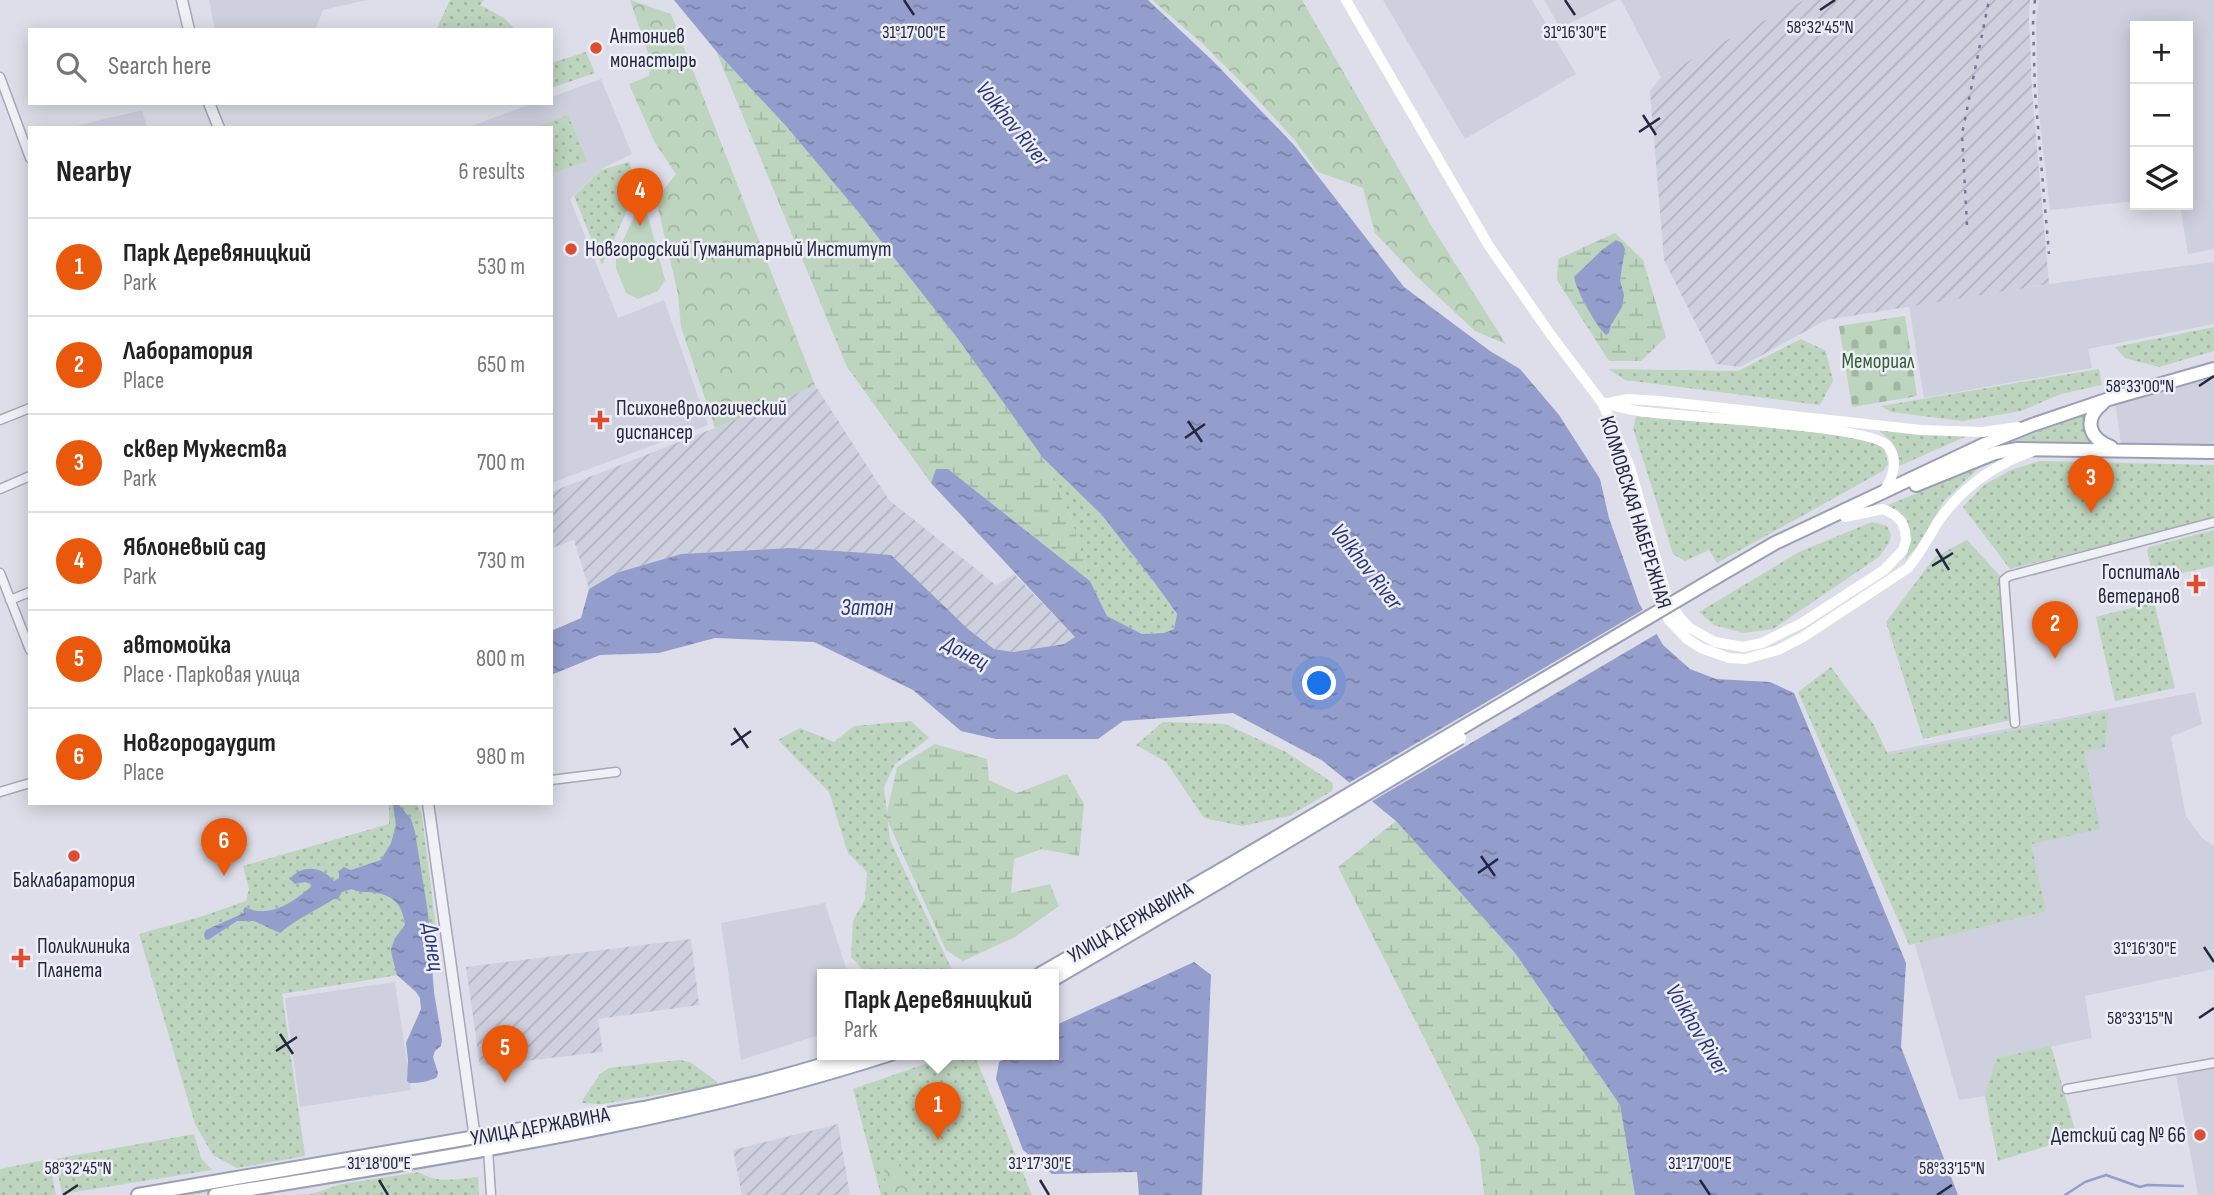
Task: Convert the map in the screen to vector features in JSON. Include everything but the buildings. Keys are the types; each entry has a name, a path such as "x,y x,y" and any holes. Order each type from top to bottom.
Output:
{"main road":[{"name":"КОЛМОВСКАЯ НАБЕРЕЖНАЯ","path":"1346,0 1489,246 1603,404 1630,467 1667,597 1690,628 1715,642 1743,647 1762,643 1802,624 1884,570 1903,550 1905,531 1902,522 1895,515 1883,509 1845,517"},
{"path":"1223,874 1722,578 1775,543 1985,444 2032,425 2109,399 2214,369"},
{"name":"КОЛМОВСКАЯ НАБЕРЕЖНАЯ","path":"1603,404 1628,399 1963,433 2032,425"},
{"path":"2109,399 2095,410 2090,425 2092,434 2099,442 2118,450"},
{"name":"КОЛМОВСКАЯ НАБЕРЕЖНАЯ","path":"1603,404 1620,450 1661,607 1668,619 1687,639 1701,648 1729,658 1745,659 1778,650 1803,637 1908,568 1921,553 1956,498 1979,478 2012,458 2042,448"},
{"name":"КОЛМОВСКАЯ НАБЕРЕЖНАЯ","path":"1603,404 1645,412 1844,432 1882,441 1889,447 1894,463 1891,481 1884,491"},
{"path":"1722,578 1845,517 1945,472 1995,453 2042,448 2214,452"},
{"name":"УЛИЦА ДЕРЖАВИНА","path":"1049,969 1223,874"},
{"name":"УЛИЦА ДЕРЖАВИНА","path":"1059,976 1223,874"},
{"name":"УЛИЦА ДЕРЖАВИНА","path":"215,1195 488,1149 836,1060"},
{"name":"УЛИЦА ДЕРЖАВИНА","path":"138,1195 475,1138 577,1126 726,1101 817,1078 872,1060"}],"street":[{"path":"182,0 189,28"},
{"path":"0,77 28,153"},
{"path":"210,105 218,126"},
{"path":"0,420 28,409"},
{"path":"0,489 28,477"},
{"path":"2015,723 2004,580 2009,576 2214,522"},
{"path":"0,573 28,645"},
{"path":"10,600 28,593"},
{"path":"553,780 616,772"},
{"path":"0,792 28,784"},
{"path":"428,805 475,1138"},
{"path":"2067,1088 2214,1063"},
{"path":"488,1149 491,1195"}],"shaded area":[{"path":"209,0 367,0 323,10 316,28 215,28"},
{"path":"1383,0 1532,0 1576,74 1465,139"},
{"path":"1544,0 1617,0 1560,28"},
{"path":"1621,0 1804,0 1661,77"},
{"path":"1804,0 2030,0 2032,92 2049,284 1826,320 1740,367 1716,364 1664,260 1650,91 1661,77"},
{"path":"2039,0 2214,0 2214,249 2188,254 2181,210 2193,210 2193,21 2130,21 2130,202 2050,210 2038,105 2036,22"},
{"name":"Новгородский Гуманитарный Институт","path":"601,79 632,154 603,168 570,199 618,318 664,300 708,425 553,482 553,126 471,126 529,105 553,105 553,96"},
{"path":"142,110 146,126 75,126"},
{"path":"2214,262 2214,324 2088,349 2092,368 1924,398 1909,306"},
{"path":"2214,373 2214,447 2121,444 2115,402"},
{"path":"815,385 889,500 996,585 1014,574 1075,637 1064,644 1013,652 994,649 852,552 791,548 681,554 616,573 589,589 574,540 553,547 553,491 715,428"},
{"path":"2195,692 2202,724 2171,737 2186,816 2202,838 2214,846 2214,969 2085,996 2092,1038 1996,1058 1985,1096 1959,1100 1862,757"},
{"path":"825,903 846,969 817,969 817,1036 741,1060 721,923"},
{"path":"691,939 699,1005 598,1019 603,1052 480,1066 466,967"},
{"path":"395,982 411,1090 300,1107 285,998"},
{"name":"Детский сад № 66","path":"2214,1068 2214,1195 2198,1195 2176,1075"},
{"path":"838,1124 850,1195 742,1195 733,1150"}],"green space":[{"path":"450,0 484,0 480,5 504,18 514,28 437,28"},
{"path":"630,0 671,14 815,385 715,428 681,327 678,294 656,199 676,174 654,141 629,84 649,76 651,62"},
{"path":"1152,0 1302,0 1432,227 1506,344 1475,331 1415,275 1375,233 1363,188 1318,172 1294,139 1246,87 1203,44"},
{"path":"716,51 786,126 855,208 958,339 1043,458 1071,517 1090,581 948,469 936,470 931,483 847,367"},
{"path":"586,52 595,73 553,87 553,62"},
{"path":"568,115 587,161 553,173 553,126 539,126"},
{"path":"629,162 638,187 602,265 574,196 601,170"},
{"path":"643,198 665,280 658,291 638,299 626,293 616,268 616,255"},
{"path":"1615,233 1643,260 1666,337 1641,361 1609,361 1557,280 1558,259"},
{"name":"Мемориал","path":"1905,316 1917,396 1852,407 1839,326"},
{"path":"2214,327 2214,351 2159,367 2125,358 2115,347"},
{"path":"1801,339 1826,351 1833,381 1820,405 1625,380 1608,369 1738,371"},
{"path":"2099,369 2102,385 2061,394 2021,411 1963,421 1891,412 1881,406"},
{"path":"2088,412 2084,427 2090,442 2009,443"},
{"path":"1637,414 1842,435 1872,441 1884,448 1888,464 1883,471 1717,563 1709,550 1685,561 1673,554 1633,428"},
{"path":"1877,429 1967,436 1897,467 1891,441"},
{"path":"1043,458 1101,514 1154,582 1177,615 1174,629 1164,633 1142,634 1107,616 1090,581 1071,517"},
{"path":"2040,461 2214,465 2214,519 2010,569 1963,507 1984,485 2011,470"},
{"path":"1979,468 1944,501 1917,547 1905,560 1909,540 1906,520 1888,505"},
{"path":"1872,522 1887,526 1891,535 1879,557 1773,629 1743,633 1714,625 1699,612 1799,552"},
{"path":"2214,530 2214,566 2154,579 2147,551 2149,547"},
{"path":"1967,540 2001,577 2011,720 1923,739 1886,622 1935,557"},
{"path":"2154,602 2175,688 2115,701 2096,617"},
{"path":"1831,667 1874,725 1888,755 2108,712 2105,748 2084,751 2100,829 2031,844 2046,911 1909,945 1798,692"},
{"path":"911,721 929,738 895,764 884,787 890,840 952,969 862,969 851,957 853,921 865,899 867,872 848,853 829,792 778,740 800,728 834,742 854,726"},
{"path":"1163,722 1225,724 1286,752 1333,783 1332,791 1289,816 1242,826 1204,818 1166,762 1136,745"},
{"path":"935,744 987,759 989,780 1017,793 1067,774 1084,804 1079,856 1042,849 1014,859 1011,893 1050,884 1059,906 1015,937 963,961 946,950 886,817 897,767"},
{"path":"389,805 417,805 422,815 441,968 282,994 305,1156 237,1168 213,1155 195,1124 139,934 246,901 249,889 243,866 389,824"},
{"path":"1396,821 1515,953 1620,1105 1635,1195 1484,1195 1479,1147 1338,867"},
{"path":"2051,1046 2077,1137 1998,1161 1985,1096 1996,1058"},
{"path":"679,1060 690,1062 718,1085 602,1104 582,1101 600,1074 609,1068"},
{"path":"937,1060 976,1060 1032,1195 881,1195 853,1089"},
{"path":"572,1125 573,1130 191,1195 161,1195"},
{"path":"194,1134 201,1158 212,1170 62,1194 55,1159"},
{"path":"882,1158 897,1162 919,1195 888,1195"},
{"path":"49,1159 56,1195 0,1195 0,1169"},
{"path":"419,1172 440,1179 478,1177 479,1195 292,1195 312,1194 342,1184"}],"water":[{"path":"674,0 1148,0 1213,61 1294,145 1404,287 1490,351 1520,369 1559,415 1600,479 1609,518 1639,603 1663,645 1690,669 1716,679 1770,682 1794,693 1906,963 1901,1047 1958,1195 1635,1195 1620,1105 1515,953 1396,821 1323,761 1233,713 1123,721 1098,739 996,739 961,731 913,690 814,642 715,638 659,653 600,655 553,674 553,630 581,618 589,589 616,573 681,554 791,548 891,555 968,629 994,649 1013,652 1064,644 1075,637 931,483 936,469 948,469 1090,581 1107,616 1142,634 1164,633 1174,629 1177,614 1101,514 1043,458 958,339 855,208 786,126 716,51"},
{"path":"1616,240 1622,243 1625,249 1620,280 1624,295 1622,307 1606,335 1587,308 1574,277"},
{"path":"393,805 399,805 411,819 415,832 428,913 434,992 442,1040 433,1057 437,1077 416,1083 407,1081 406,1043 421,1009 420,998 397,975 391,949 405,925 401,910 390,897 352,889 342,892 338,899 280,933 254,921 237,921 208,940 204,934 206,930 244,913 245,907 273,910 299,897 313,885 305,882 295,884 290,879 300,871 318,870 334,881 339,878 339,871 344,867 351,870 381,860 391,843 396,825"},
{"path":"1194,962 1211,975 1202,1195 1139,1195 1137,1172 1052,1174 1023,1150 996,1079 999,1062 1059,1060 1059,1024"}],"pier":[{"path":"1646,608 1660,632 1369,803 1347,784"}],"waterway":[{"path":"2065,1195 2085,1182 2106,1175 2140,1187 2183,1186"}],"railway":[{"path":"1967,225 1962,134 1989,0"},
{"path":"2035,0 2035,92 2049,254"}],"place":[{"name":"Антониев монастырь","path":"596,48"},
{"name":"Яблоневый сад","path":"640,226"},
{"name":"Новгородский Гуманитарный Институт","path":"571,249"},
{"name":"Психоневрологический диспансер","path":"600,420"},
{"name":"сквер Мужества","path":"2091,513"},
{"name":"Госпиталь ветеранов","path":"2196,584"},
{"name":"Лаборатория","path":"2055,659"},
{"name":"Баклабаратория","path":"74,856"},
{"name":"Новгородаудит","path":"224,876"},
{"name":"Поликлиника Планета","path":"21,958"},
{"name":"автомойка","path":"505,1083"},
{"name":"Детский сад № 66","path":"2200,1135"},
{"name":"Парк Деревяницкий","path":"938,1140"}],"water label":[{"name":"Volkhov River","path":"1013,123"},
{"name":"Volkhov River","path":"1367,566"},
{"name":"Затон","path":"867,607"},
{"name":"Донец","path":"966,652"},
{"name":"Донец","path":"434,947"},
{"name":"Volkhov River","path":"1698,1029"}]}
